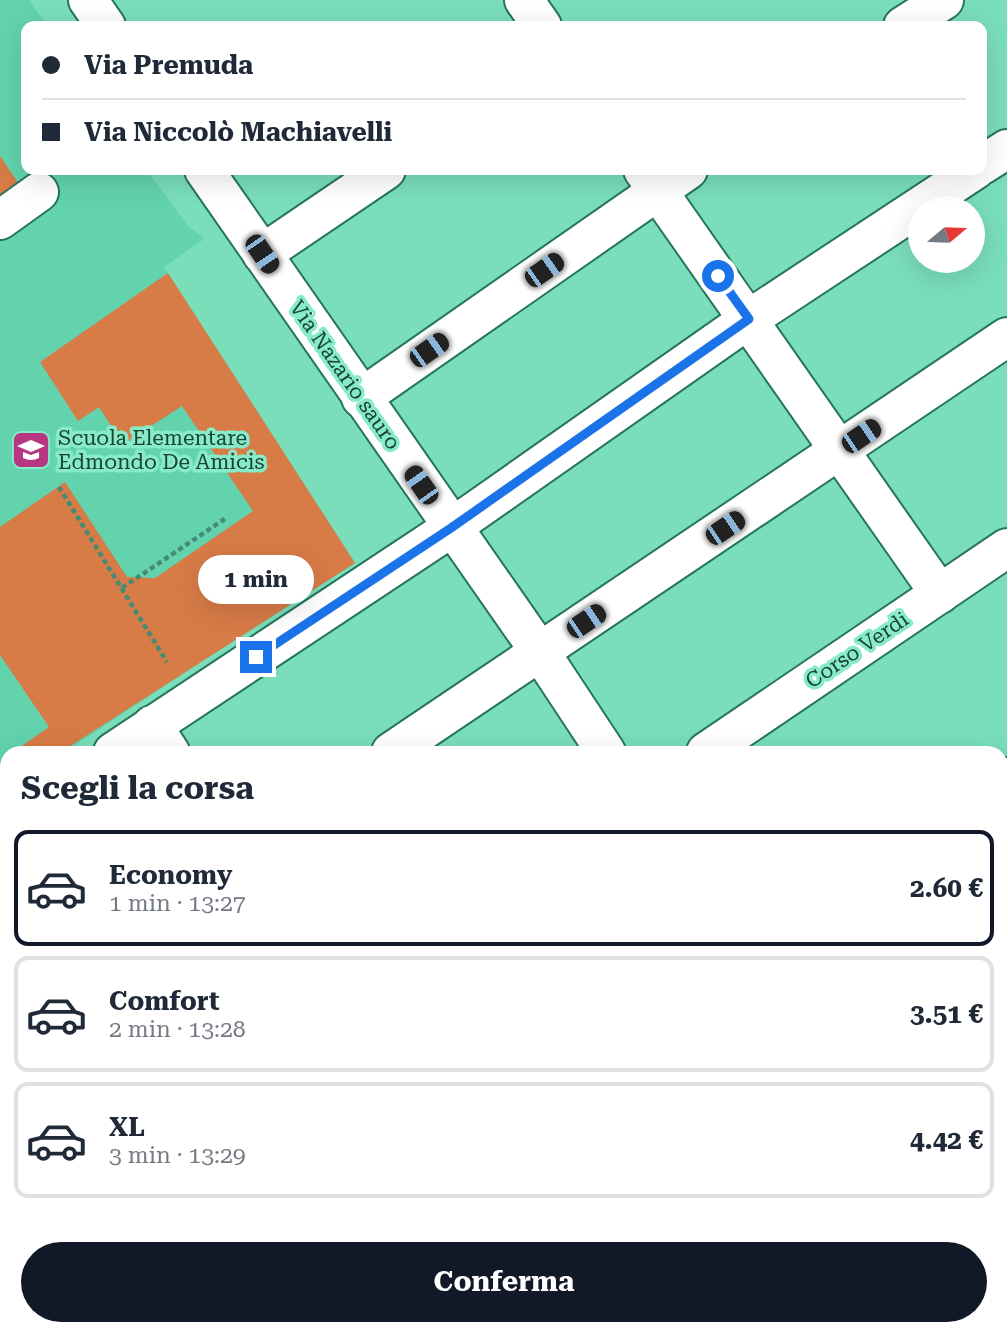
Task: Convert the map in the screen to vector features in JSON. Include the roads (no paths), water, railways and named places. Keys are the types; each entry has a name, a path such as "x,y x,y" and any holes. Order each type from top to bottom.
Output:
{"street":[{"path":"88,0 103,21"},
{"path":"524,0 539,21"},
{"path":"911,21 944,0"},
{"path":"987,162 1007,149"},
{"name":"Via Nazario sauro","path":"207,175 540,652 602,746"},
{"path":"262,254 379,175"},
{"path":"135,746 161,739 190,699 451,528 749,319 967,175"},
{"path":"361,398 663,177 749,319 940,594"},
{"path":"0,220 39,192"},
{"path":"400,746 1007,337"},
{"name":"Corso Verdi","path":"715,746 1007,548"}],"place":[{"name":"Scuola Elementare Edmondo De Amicis","path":"31,450"}]}
